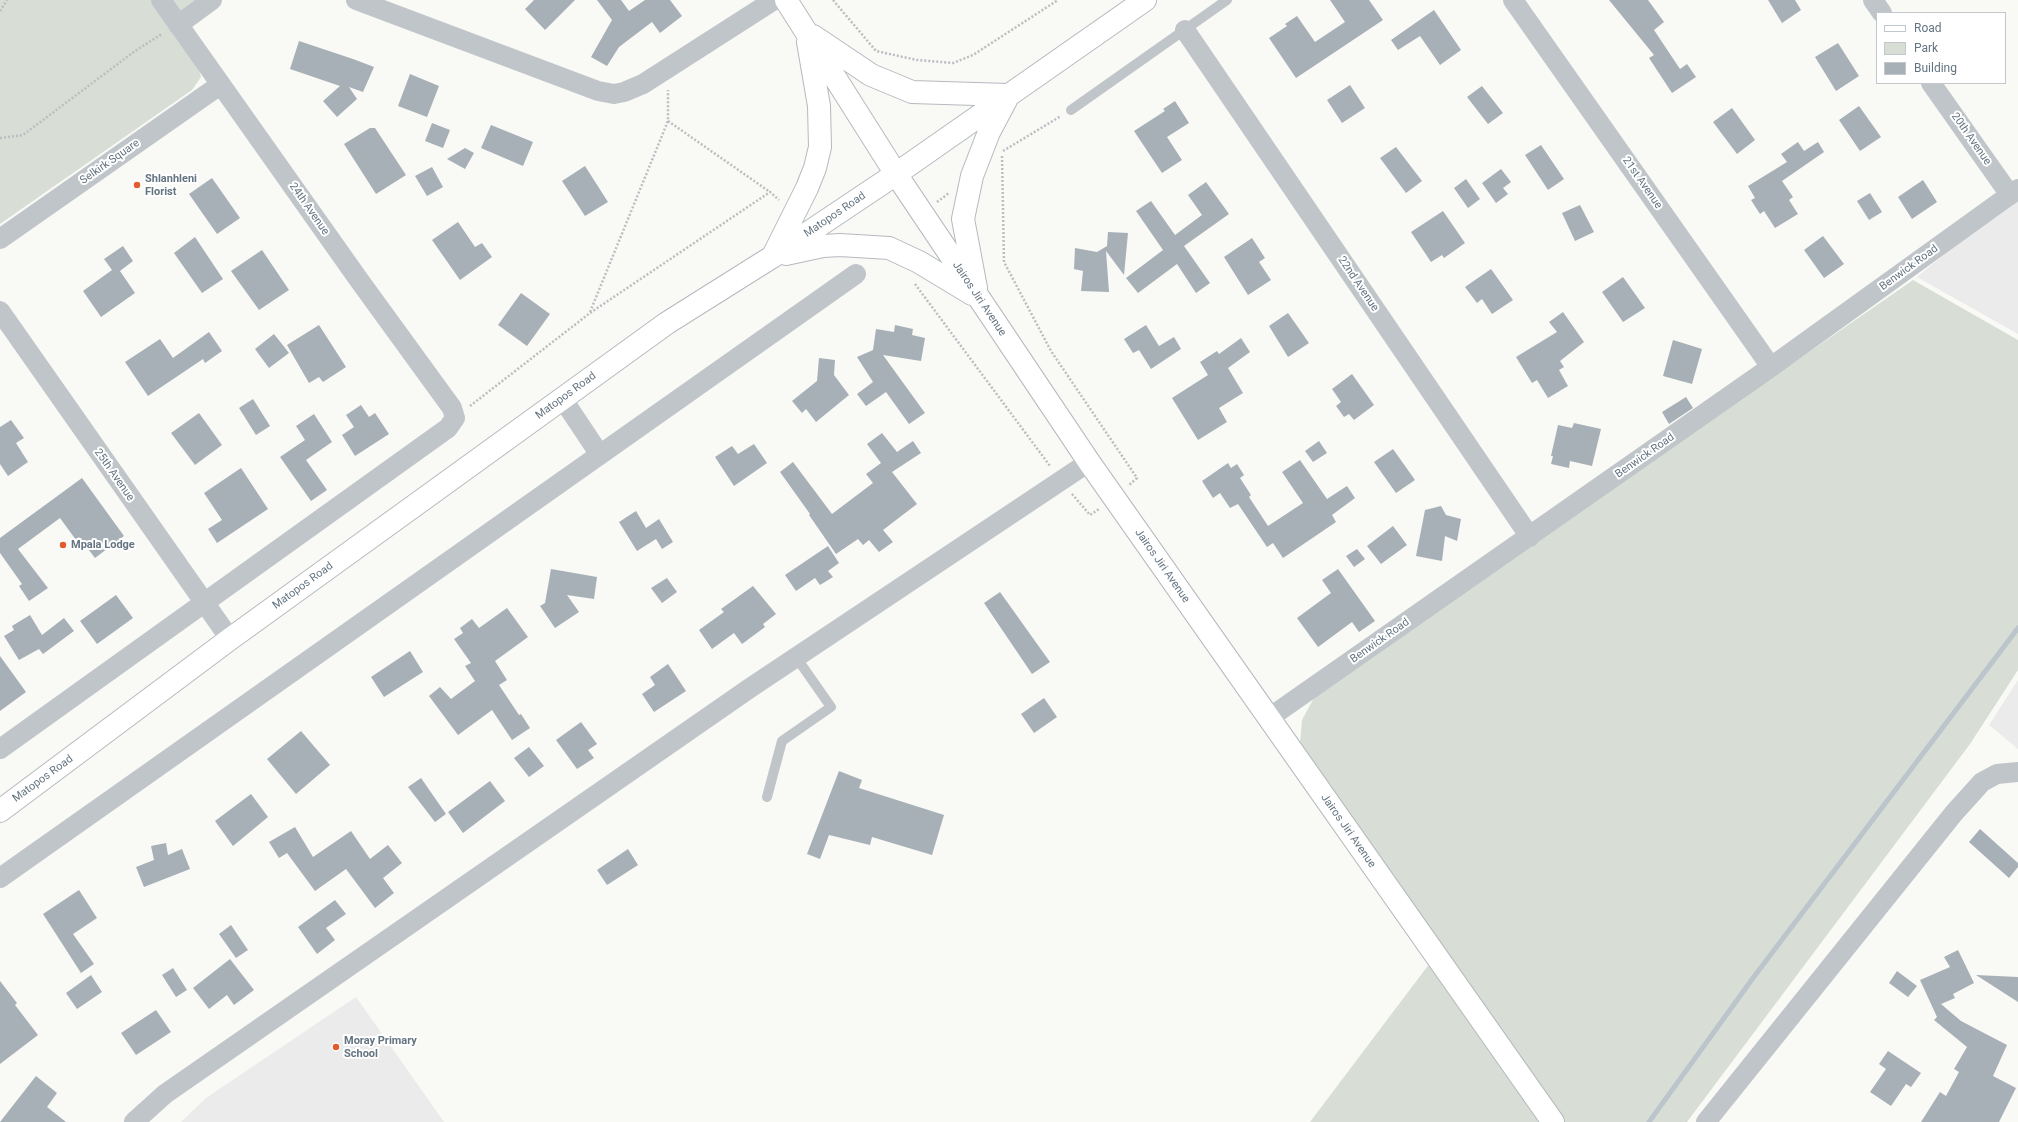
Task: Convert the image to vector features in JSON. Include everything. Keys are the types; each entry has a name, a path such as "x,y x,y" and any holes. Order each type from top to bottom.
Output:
{"main road":[{"name":"Jairos Jiri Avenue","path":"786,0 896,174 1089,462 1553,1122"},
{"name":"Matopos Road","path":"0,811 230,639 667,323 772,257 896,174 1145,0"},
{"path":"806,32 870,76 912,92 1008,95 989,132 972,176 963,219 978,298"},
{"path":"772,257 812,175 820,147 819,106 806,32"},
{"path":"772,257 823,246 840,245 889,248 929,267 978,298"}],"street":[{"name":"24th Avenue","path":"161,0 452,408 455,418"},
{"path":"178,24 212,0"},
{"path":"356,0 598,91 614,94 624,92 643,84 774,0"},
{"name":"21st Avenue","path":"1513,0 1771,367"},
{"path":"1873,0 1881,12"},
{"name":"22nd Avenue","path":"1185,30 1530,537"},
{"name":"Selkirk Square","path":"0,238 220,84"},
{"name":"20th Avenue","path":"1932,84 2014,192"},
{"name":"Benwick Road","path":"1269,718 1530,537 1771,367 2014,192"},
{"path":"0,878 856,274"},
{"name":"25th Avenue","path":"0,311 230,639"},
{"path":"562,398 600,455"},
{"path":"0,748 98,680 203,601 448,428 455,418"},
{"path":"134,1122 166,1094 796,657 1089,462"},
{"path":"1706,1122 1954,813 1982,782 1998,774 2018,772"}],"lane":[{"path":"1071,110 1227,0"},
{"path":"767,797 782,741 831,707 796,657"}],"path":[{"path":"0,11 7,0"},
{"path":"833,0 876,51 917,60 953,63 973,55 1058,0"},
{"path":"0,138 23,135 135,51 178,24"},
{"path":"590,313 668,121 668,68"},
{"path":"668,121 770,192 794,214"},
{"path":"912,279 1061,481 1090,515 1138,478 1051,350 1004,262 1002,151"},
{"path":"455,418 590,313 770,192"}],"shaded area":[{"path":"2018,193 2018,334 1917,277"},
{"path":"2018,680 2018,749 1989,725"},
{"name":"Moray Primary School","path":"356,997 444,1122 181,1122 206,1098"}],"green space":[{"path":"0,0 151,0 199,70 201,77 192,90 0,224"},
{"path":"170,0 199,0 179,13"},
{"path":"1913,280 2018,340 2018,670 1970,744 1687,1122 1310,1122 1442,947 1300,745 1302,720 1316,694"}],"building":[{"path":"534,0 575,0 545,30 525,9"},
{"path":"597,0 621,0 629,11 645,0 670,0 682,16 660,33 652,22 619,47 607,66 591,57 612,20"},
{"path":"1330,0 1369,0 1383,20 1296,78 1269,38 1287,26 1285,24 1297,16 1315,42 1345,22"},
{"path":"1609,0 1648,0 1664,22 1654,30 1680,69 1687,64 1696,77 1672,93 1649,58 1654,55"},
{"path":"1768,0 1795,0 1801,10 1782,23"},
{"path":"1434,10 1461,50 1440,65 1420,36 1398,50 1391,40"},
{"path":"299,41 374,67 363,92 349,87 357,99 337,117 323,101 340,86 290,69"},
{"path":"1838,43 1859,76 1836,91 1815,57"},
{"path":"410,74 439,86 427,117 398,106"},
{"path":"1350,85 1365,108 1342,123 1327,100"},
{"path":"1482,86 1503,113 1488,124 1467,97"},
{"path":"1175,101 1189,123 1167,137 1182,160 1162,173 1134,131 1165,111 1163,109"},
{"path":"1859,106 1881,137 1860,151 1839,120"},
{"path":"1732,108 1755,140 1737,154 1713,122"},
{"path":"432,123 450,130 443,148 425,141"},
{"path":"491,125 533,142 523,166 481,148"},
{"path":"370,128 375,128 406,175 376,194 344,144"},
{"path":"1798,142 1804,151 1818,142 1824,152 1782,181 1793,197 1789,200 1798,214 1775,228 1764,211 1760,214 1751,200 1755,198 1748,186 1787,162 1781,154"},
{"path":"1541,145 1564,179 1548,190 1525,155"},
{"path":"1396,147 1422,181 1406,193 1380,158"},
{"path":"465,148 474,153 465,169 447,159"},
{"path":"585,166 608,202 585,216 562,181"},
{"path":"432,167 443,187 427,196 415,176"},
{"path":"1501,169 1511,182 1503,188 1508,194 1496,203 1482,183"},
{"path":"212,178 240,218 217,234 189,194"},
{"path":"1466,179 1480,199 1468,208 1454,188"},
{"path":"1923,180 1937,202 1912,219 1898,197"},
{"path":"1206,182 1229,214 1184,246 1210,283 1196,293 1177,264 1138,293 1126,278 1163,250 1136,211 1151,201 1175,235 1202,215 1188,195"},
{"path":"1870,193 1882,212 1869,220 1857,201"},
{"path":"1580,205 1594,232 1575,241 1562,213"},
{"path":"1443,211 1465,243 1444,258 1442,255 1431,262 1411,232"},
{"path":"458,222 475,247 482,243 492,257 460,280 432,240"},
{"path":"1108,232 1128,233 1124,275 1106,251 1109,292 1081,291 1083,271 1074,269 1075,248 1097,252 1107,246"},
{"path":"1823,236 1844,264 1824,278 1804,250"},
{"path":"195,237 223,279 202,293 174,253"},
{"path":"1252,238 1265,258 1259,262 1271,280 1248,295 1224,257"},
{"path":"123,246 133,261 120,271 135,293 101,317 83,291 112,270 104,259"},
{"path":"262,250 289,290 259,310 231,271"},
{"path":"1491,269 1513,300 1492,314 1482,299 1477,303 1465,287"},
{"path":"1623,277 1645,308 1623,322 1602,292"},
{"path":"521,293 550,314 527,346 498,325"},
{"path":"1563,312 1584,342 1560,361 1564,367 1559,370 1568,386 1548,398 1537,380 1532,383 1516,357 1557,332 1549,322"},
{"path":"1288,313 1309,343 1288,357 1269,326"},
{"path":"319,325 346,367 323,382 319,377 309,383 287,345"},
{"path":"895,325 913,329 912,335 925,338 921,361 883,355 925,413 909,424 886,392 866,406 857,394 873,382 857,357 873,350 876,329 894,332"},
{"path":"1146,325 1159,346 1174,337 1181,349 1151,369 1139,350 1133,353 1124,339"},
{"path":"209,332 222,351 205,363 203,359 148,396 125,362 160,339 173,358"},
{"path":"274,334 289,353 269,368 255,349"},
{"path":"1241,338 1250,352 1228,368 1243,393 1219,408 1227,422 1198,440 1172,398 1208,375 1200,362 1217,351 1219,354"},
{"path":"1673,340 1702,349 1692,384 1663,376"},
{"path":"819,358 835,360 834,375 849,395 816,422 806,409 802,413 792,401 817,381"},
{"path":"1352,374 1374,405 1354,420 1349,414 1344,417 1336,406 1341,402 1332,389"},
{"path":"1686,397 1693,408 1669,424 1662,412"},
{"path":"253,399 270,426 256,435 239,408"},
{"path":"361,405 369,417 375,413 389,434 355,456 342,435 354,427 346,415"},
{"path":"199,413 222,445 195,465 171,433"},
{"path":"314,414 332,442 306,460 327,490 311,501 280,457 305,440 296,426"},
{"path":"11,420 24,438 16,443 28,462 8,476 0,464 0,427"},
{"path":"1574,423 1601,429 1592,466 1570,461 1569,468 1551,464 1553,456 1551,456 1558,425 1572,428"},
{"path":"882,433 897,452 913,441 921,453 892,472 917,504 883,530 893,542 879,552 869,540 863,545 858,539 836,554 780,472 793,462 832,514 873,483 866,474 881,463 867,444"},
{"path":"1319,441 1327,453 1313,462 1305,451"},
{"path":"754,444 767,463 734,486 715,457 732,446 738,454"},
{"path":"1393,449 1415,480 1396,493 1374,462"},
{"path":"1300,460 1327,499 1347,486 1355,498 1332,515 1336,522 1283,558 1273,543 1267,547 1238,504 1230,508 1220,493 1213,498 1202,481 1228,463 1231,468 1237,464 1244,475 1240,478 1251,495 1249,497 1268,526 1303,503 1282,472"},
{"path":"241,468 268,509 217,543 208,529 222,520 204,493"},
{"path":"82,478 124,536 95,558 79,537 76,540 60,518 18,549 48,588 29,601 19,586 22,584 0,553 0,538"},
{"path":"1441,506 1446,515 1461,519 1457,541 1445,536 1442,561 1416,556 1425,510"},
{"path":"636,511 646,528 659,519 673,542 662,549 656,539 637,551 619,522"},
{"path":"1393,526 1407,545 1381,564 1367,546"},
{"path":"828,546 839,563 828,571 833,577 820,585 815,578 796,591 785,575"},
{"path":"1357,549 1365,559 1354,567 1346,556"},
{"path":"551,569 597,577 594,599 567,595 579,612 555,628 540,606 545,603"},
{"path":"1338,569 1375,621 1359,632 1352,622 1318,647 1297,618 1331,593 1322,580"},
{"path":"667,578 677,592 662,603 651,588"},
{"path":"753,586 776,614 763,624 765,627 742,644 734,633 712,649 699,630 724,612 721,609"},
{"path":"1000,592 1050,662 1032,674 984,603"},
{"path":"116,595 133,618 97,644 80,621"},
{"path":"507,608 528,637 495,661 507,680 499,685 519,715 521,714 530,728 512,740 492,710 458,735 429,696 440,687 451,699 475,681 465,666 471,663 454,639 463,633 460,628 472,619 479,628"},
{"path":"30,615 42,635 64,618 74,631 43,654 39,649 19,660 4,636 14,630 12,626"},
{"path":"410,651 423,672 384,697 371,677"},
{"path":"0,656 26,692 0,711"},
{"path":"668,664 686,691 654,712 642,694 655,685 650,677"},
{"path":"1044,698 1057,717 1034,733 1021,714"},
{"path":"581,722 597,744 588,750 594,758 577,769 556,740"},
{"path":"301,731 330,765 296,794 267,759"},
{"path":"529,747 544,766 529,777 514,758"},
{"path":"839,771 862,780 859,788 944,815 932,855 872,837 870,845 829,835 820,859 807,854"},
{"path":"421,778 446,814 435,822 408,787"},
{"path":"490,781 505,801 463,833 448,812"},
{"path":"251,794 268,817 233,846 215,821"},
{"path":"295,827 313,857 351,831 370,859 388,845 402,863 383,878 394,893 375,908 346,869 315,891 287,853 279,858 269,842"},
{"path":"1980,829 2018,863 2018,867 2009,878 1969,842"},
{"path":"166,843 168,855 182,849 190,869 144,887 136,867 154,860 151,846"},
{"path":"628,849 638,865 607,885 597,870"},
{"path":"79,890 97,918 73,934 94,964 81,973 43,914"},
{"path":"335,900 346,914 326,928 335,940 317,954 298,927"},
{"path":"231,925 248,950 236,958 219,934"},
{"path":"1958,950 1974,983 1953,994 1955,998 1941,1004 1961,1021 2007,1045 1993,1076 2016,1088 1999,1122 1921,1122 1940,1092 1946,1096 1959,1072 1954,1069 1967,1047 1934,1020 1937,1017 1920,980 1950,967 1944,957"},
{"path":"230,959 254,990 234,1005 227,995 209,1009 193,988"},
{"path":"173,968 187,990 176,997 162,975"},
{"path":"1897,971 1917,986 1908,997 1889,983"},
{"path":"91,975 102,992 77,1009 66,993"},
{"path":"1976,975 2018,977 2018,1002"},
{"path":"0,981 17,1003 15,1005 38,1035 0,1064"},
{"path":"156,1010 171,1032 136,1055 121,1033"},
{"path":"1888,1051 1921,1073 1911,1087 1906,1084 1891,1106 1870,1092 1886,1069 1879,1064"},
{"path":"36,1076 57,1093 47,1107 66,1122 0,1122"}],"waterway":[{"path":"1649,1122 1753,978 2018,628"}],"place":[{"name":"Shlanhleni Florist","path":"137,185"},
{"name":"Mpala Lodge","path":"63,545"},
{"name":"Moray Primary School","path":"336,1047"}]}
